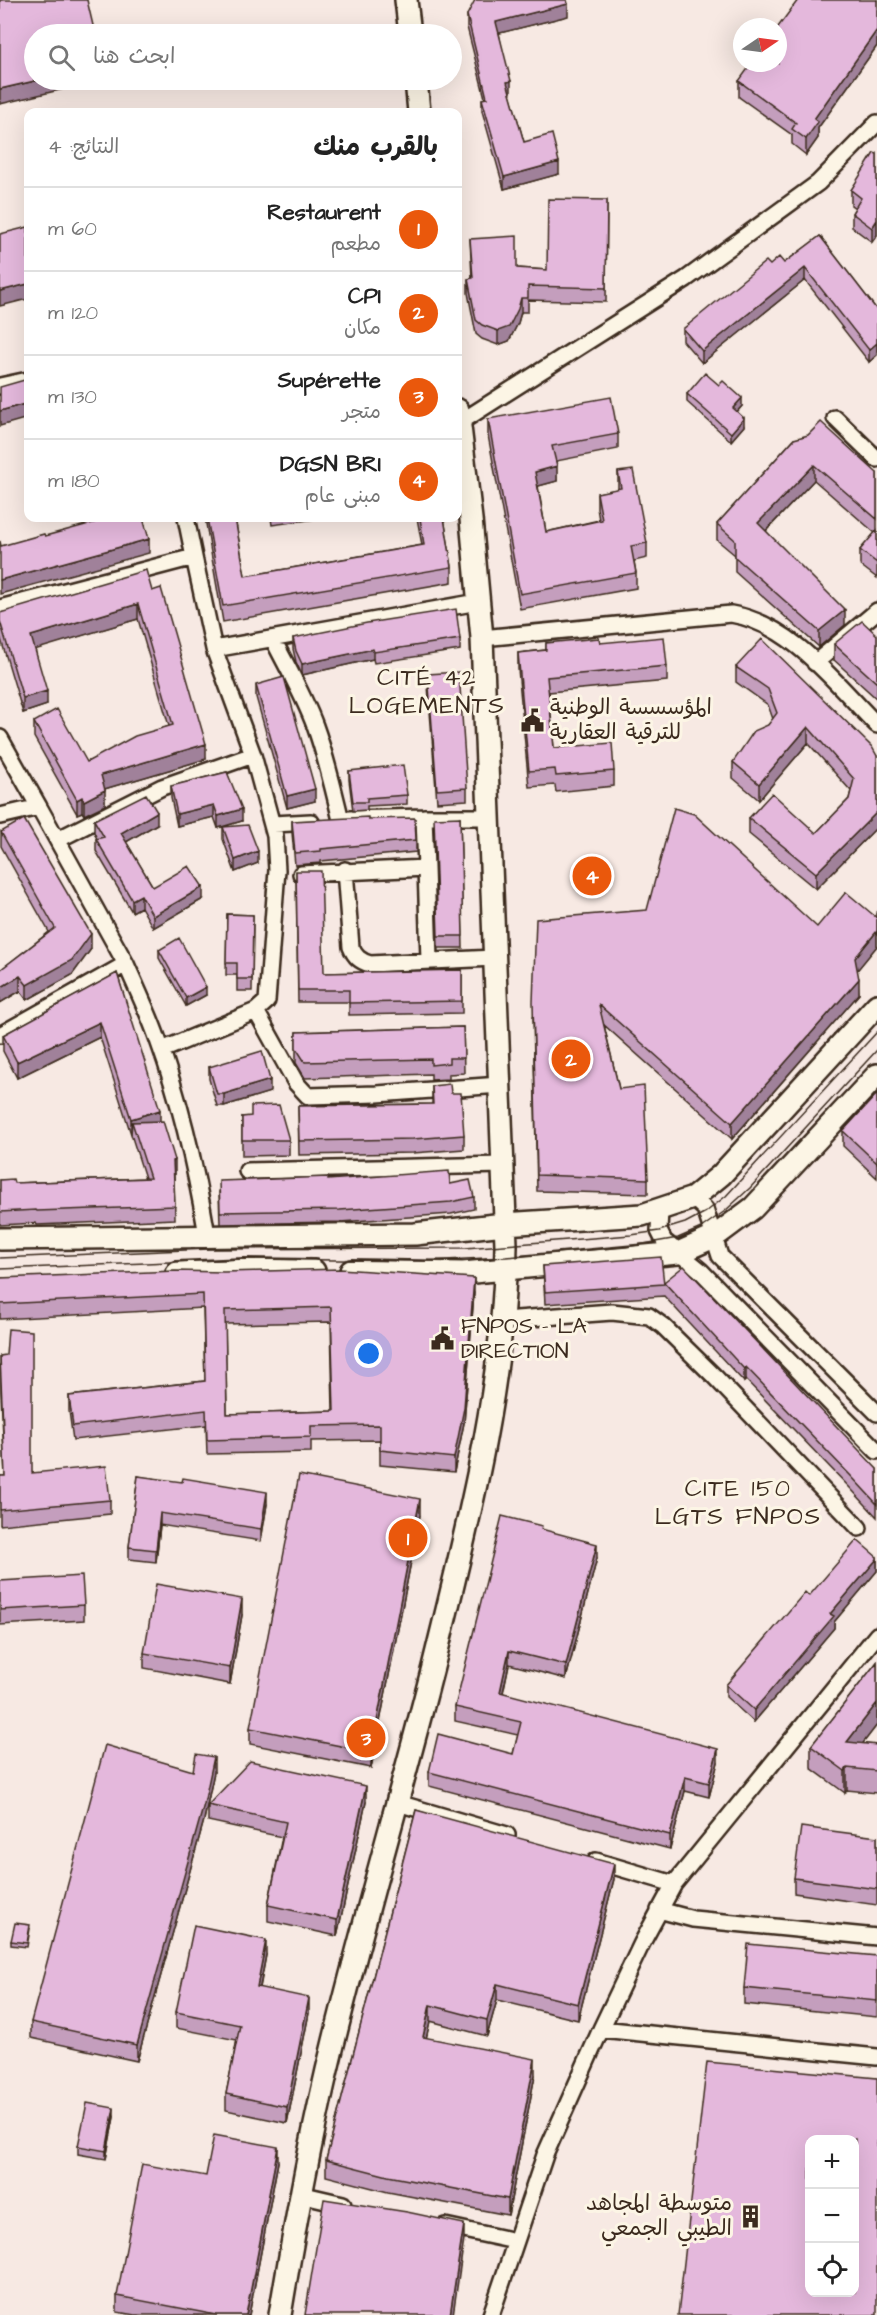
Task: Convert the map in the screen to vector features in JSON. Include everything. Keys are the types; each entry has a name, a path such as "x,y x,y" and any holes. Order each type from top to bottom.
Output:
{"street":[{"path":"406,0 409,24"},
{"path":"417,90 419,108"},
{"path":"462,414 695,272 818,183 877,123"},
{"path":"0,386 24,381"},
{"path":"835,418 877,459"},
{"path":"280,2315 300,2194 333,2044 398,1803 473,1504 492,1399 502,1320 506,1269 503,1165 482,638 462,448"},
{"path":"162,1050 256,1011 264,1004 268,997 277,870 273,824 253,755 214,649 187,522"},
{"path":"0,608 194,557"},
{"path":"214,649 478,602"},
{"path":"815,663 877,611"},
{"path":"482,638 731,615 746,617 767,626 790,642 815,663 877,725"},
{"path":"273,639 315,726 341,820"},
{"path":"0,738 59,839 126,964 162,1050 187,1138 207,1235"},
{"path":"59,839 162,787 253,755"},
{"path":"0,816 39,807"},
{"path":"273,824 489,817"},
{"path":"424,818 429,960"},
{"path":"298,874 426,868"},
{"path":"345,870 350,940 357,958 370,964 494,958"},
{"path":"0,1035 126,964"},
{"path":"0,1239 415,1234 504,1224 642,1215 693,1198 721,1175 877,1005"},
{"path":"256,1011 296,1083 308,1096 377,1094 500,1085"},
{"path":"151,1274 244,1270 463,1273 678,1253 714,1237 753,1208 877,1075"},
{"path":"247,1171 503,1165"},
{"path":"693,1198 705,1209 720,1256 877,1413"},
{"path":"660,1209 659,1231 664,1241 700,1270 877,1451"},
{"path":"502,1320 612,1312 649,1316 663,1326 714,1376 859,1528"},
{"path":"491,2315 544,2155 601,2029 659,1910 674,1884 877,1635"},
{"path":"398,1803 525,1840"},
{"path":"582,1857 674,1884"},
{"path":"659,1910 693,1919 877,1937"},
{"path":"601,2029 877,2057"},
{"path":"300,2194 357,2207"},
{"path":"425,2222 515,2241"}],"building":[{"path":"0,0 87,0 93,24 24,24 24,83 0,89"},
{"path":"475,0 567,0 568,4 496,22 511,81 507,82 524,142 552,134 559,162 504,177 482,99 487,98 467,15"},
{"path":"798,0 877,0 877,30 814,119 818,122 806,139 792,129 796,123 739,81 746,72 787,72 787,18 785,18"},
{"path":"874,153 877,154 877,220 872,228 852,213 861,198 851,190"},
{"path":"548,199 607,200 606,288 528,286 528,298 521,298 509,327 498,331 482,325 476,320 468,279 473,278 470,239 517,236 517,268 547,270"},
{"path":"24,228 24,285 0,291 0,234"},
{"path":"820,236 877,310 877,343 869,350 805,268 702,351 683,329 766,261 770,265 779,257 784,263"},
{"path":"705,373 719,385 723,381 742,398 733,408 744,418 731,433 687,394"},
{"path":"24,380 24,404 0,411 0,387"},
{"path":"611,397 618,434 552,446 557,466 535,472 546,532 602,520 597,493 621,488 618,472 633,470 647,543 631,546 636,573 520,594 488,419"},
{"path":"821,422 877,473 877,519 814,465 758,523 845,610 819,631 735,557 735,540 717,524 794,439 808,435"},
{"path":"96,522 144,522 149,539 0,580 0,541 1,546 44,534 45,536"},
{"path":"208,522 236,522 245,576 424,545 421,522 445,522 452,567 223,606"},
{"path":"877,530 877,563 860,550"},
{"path":"146,570 152,591 161,588 206,744 101,775 105,790 84,801 82,797 77,800 34,722 57,709 87,762 135,736 173,725 138,604 31,636 47,691 23,698 0,621 0,613"},
{"path":"456,609 460,639 374,652 373,649 302,664 293,638 367,623"},
{"path":"862,621 877,635 877,683 834,644"},
{"path":"664,637 667,666 547,677 554,748 612,743 614,771 556,776 555,769 529,771 518,653 546,650 546,643 599,638 600,643"},
{"path":"762,639 872,747 877,756 877,812 816,873 749,818 772,793 816,833 849,799 854,779 808,727 759,784 733,762 754,731 768,725 777,713 768,689 736,667"},
{"path":"459,672 467,788 437,790 428,674"},
{"path":"284,677 315,789 287,796 256,685"},
{"path":"403,765 407,795 367,798 367,802 353,802 349,771"},
{"path":"227,772 242,809 218,816 214,805 177,814 171,786"},
{"path":"146,794 157,812 121,833 153,887 189,866 203,887 153,916 141,895 132,900 96,839 104,837 94,820"},
{"path":"674,808 694,814 817,927 846,892 877,918 877,931 855,958 859,979 732,1123 599,1005 619,1089 644,1086 648,1179 537,1175 533,1002 536,919 647,910"},
{"path":"368,817 368,819 415,818 416,840 295,853 292,821"},
{"path":"460,817 463,936 438,936 434,818"},
{"path":"24,819 91,934 72,960 27,985 20,976 0,988 0,970 55,928 1,832"},
{"path":"248,825 258,851 235,860 223,827"},
{"path":"296,871 321,871 324,973 462,970 462,1001 349,1003 349,990 298,990"},
{"path":"227,914 253,915 252,979 237,979 237,963 226,963"},
{"path":"179,938 206,987 186,998 159,950"},
{"path":"117,973 160,1110 131,1119 100,1022 17,1062 3,1035"},
{"path":"463,1027 464,1058 449,1058 449,1063 431,1065 431,1059 305,1062 296,1048 296,1032"},
{"path":"262,1051 270,1080 217,1094 209,1067"},
{"path":"450,1084 451,1093 461,1093 464,1135 413,1139 299,1141 298,1106 433,1104 432,1086"},
{"path":"877,1094 877,1163 843,1131"},
{"path":"279,1105 289,1140 242,1140 242,1117 251,1116 251,1106"},
{"path":"163,1121 175,1160 173,1161 175,1206 0,1212 0,1180 13,1179 14,1183 150,1178 132,1122"},
{"path":"449,1171 450,1184 470,1180 474,1197 451,1202 340,1210 220,1212 219,1181 328,1177 328,1180"},
{"path":"661,1257 664,1284 545,1292 543,1266"},
{"path":"684,1266 877,1469 877,1504 746,1367 744,1369 664,1282"},
{"path":"340,1269 474,1278 464,1408 454,1458 380,1450 380,1425 311,1426 311,1437 207,1440 206,1410 73,1426 69,1396 205,1381 203,1294 0,1304 0,1278 175,1271","holes":["331,1307 334,1411 227,1414 225,1310"]},
{"path":"8,1329 32,1331 32,1473 106,1466 110,1500 0,1510 0,1476 5,1476 0,1356 6,1355"},
{"path":"299,1475 420,1499 371,1752 250,1728"},
{"path":"138,1476 182,1482 183,1478 267,1492 261,1529 160,1513 156,1550 129,1547"},
{"path":"502,1516 597,1544 566,1665 509,1651 500,1692 718,1749 709,1783 685,1777 670,1835 429,1772 438,1734 513,1754 521,1722 455,1707"},
{"path":"857,1540 877,1559 830,1614 834,1616 754,1710 726,1685 805,1592 809,1596"},
{"path":"82,1576 84,1605 0,1610 0,1581"},
{"path":"156,1584 242,1599 230,1668 144,1653"},
{"path":"877,1662 877,1703 847,1742 877,1745 877,1771 847,1768 845,1771 811,1746"},
{"path":"105,1745 193,1771 196,1754 214,1757 204,1804 137,2045 31,2022"},
{"path":"250,1761 366,1786 337,1920 268,1905 286,1822 208,1805"},
{"path":"416,1810 614,1864 578,2004 497,1984 487,2020 430,2005 423,2037 535,2059 508,2199 388,2176 326,2160"},
{"path":"801,1827 877,1837 877,1889 794,1878"},
{"path":"15,1923 30,1925 27,1943 11,1941"},
{"path":"194,1925 266,1940 257,1987 309,1998 287,2107 226,2094 240,2025 176,2012"},
{"path":"748,1944 877,1956 877,2001 744,1988"},
{"name":"متوسطة المجاهد الطيبي الجمعي","path":"707,2062 877,2078 877,2315 678,2315"},
{"path":"87,2103 114,2108 106,2151 78,2146"},
{"path":"214,2135 278,2147 246,2315 216,2315 117,2296 142,2164 206,2176"},
{"path":"324,2199 464,2224 450,2315 305,2315"}],"tram line":[{"path":"0,1258 209,1249 465,1248 659,1231 685,1223 706,1212 726,1196 877,1032"},
{"path":"0,1269 243,1259 425,1261 626,1247 678,1238 701,1228 725,1211 750,1188 877,1050"}],"place":[{"name":"المؤسسسة الوطنية للترقية العقارية","path":"532,720"},
{"name":"DGSN BRI","path":"592,876"},
{"name":"CPI","path":"571,1059"},
{"name":"FNPOS - LA DIRECTION","path":"443,1339"},
{"name":"Restaurent","path":"408,1538"},
{"name":"Supérette","path":"366,1738"},
{"name":"متوسطة المجاهد الطيبي الجمعي","path":"750,2216"}],"district":[{"name":"CITÉ 42 LOGEMENTS","path":"427,692"},
{"name":"CITE 150 LGTS FNPOS","path":"738,1503"}]}
